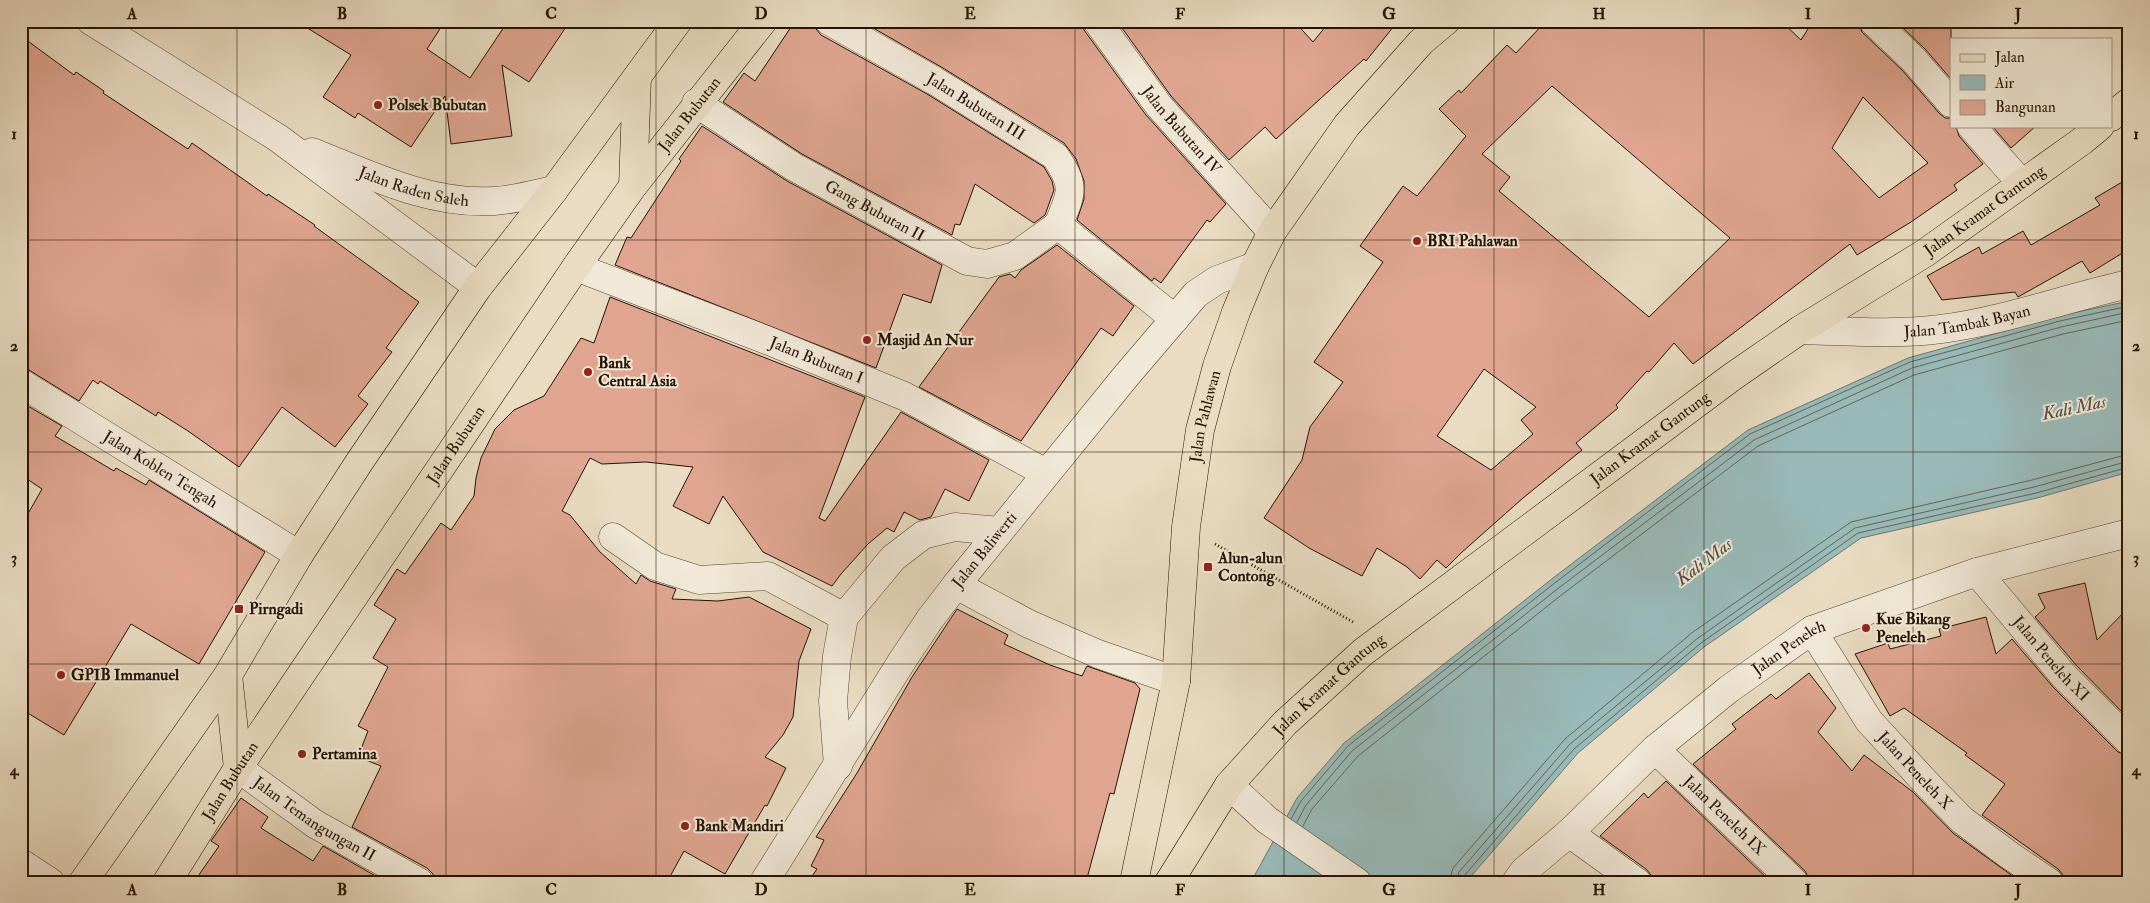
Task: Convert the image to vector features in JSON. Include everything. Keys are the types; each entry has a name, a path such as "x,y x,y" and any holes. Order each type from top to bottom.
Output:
{"main road":[{"path":"83,882 228,675 299,555 478,287 554,190 678,21"},
{"name":"Jalan Bubutan","path":"167,882 238,768 576,267 633,186 696,103 763,21"},
{"name":"Jalan Pahlawan","path":"1134,882 1176,681 1186,527 1200,430 1217,366 1255,266 1272,232 1347,125 1420,42 1446,21"},
{"path":"633,186 637,76"},
{"path":"2112,116 2129,102"},
{"name":"Jalan Kramat Gantung","path":"1169,882 1229,785 1285,722 1380,638 1732,377 1800,330 1924,253 2097,128"},
{"path":"228,675 238,768"}],"street":[{"name":"Jalan Raden Saleh","path":"91,21 278,138 478,287"},
{"name":"Jalan Bubutan III","path":"830,21 935,81 1054,156 1068,174 1070,197 1058,225"},
{"name":"Jalan Bubutan IV","path":"1097,21 1159,106 1272,232"},
{"path":"1874,21 1913,59 1950,102"},
{"name":"Gang Bubutan II","path":"696,103 794,167 967,261 987,264 1015,256 1058,225"},
{"path":"1973,128 2022,184"},
{"name":"Jalan Raden Saleh","path":"278,138 395,185 448,200 495,201 554,190"},
{"path":"1058,225 1175,318"},
{"name":"Jalan Baliwerti","path":"764,882 906,654 956,585 1046,473 1196,294 1217,280 1255,266"},
{"name":"Jalan Bubutan I","path":"576,267 769,341 904,396 1046,473"},
{"name":"Jalan Tambak Bayan","path":"1800,330 1911,332 1941,329 1975,323 2129,284"},
{"name":"Jalan Koblen Tengah","path":"21,383 299,555"},
{"path":"838,766 833,700 837,656 844,617 893,558 924,535 954,527 1000,531"},
{"name":"Jalan Peneleh","path":"1516,882 1524,871 1569,833 1655,749 1729,689 1812,630 1977,572 2129,533"},
{"path":"613,537 655,566 699,580 768,576 844,617"},
{"name":"Jalan Peneleh XI","path":"1977,572 2064,676 2129,741"},
{"path":"956,585 1029,624 1098,654 1176,681"},
{"name":"Jalan Peneleh X","path":"1812,630 1868,721 1927,784 1962,820 2049,882"},
{"name":"Jalan Peneleh IX","path":"1655,749 1794,882"},
{"name":"Jalan Temangungan II","path":"238,768 315,824 419,882"},
{"path":"1229,785 1267,820 1357,882"},
{"path":"1569,833 1637,882"},
{"path":"21,863 50,882"}],"path":[{"path":"1186,527 1380,638"}],"water":[{"name":"Kali Mas","path":"2129,301 2129,472 2037,498 1861,538 1704,647 1578,753 1466,882 1251,882 1297,798 1344,743 1553,578 1748,430 1908,358 2059,316"}],"building":[{"path":"296,21 445,21 427,49 470,78 508,21 570,21 529,82 502,65 512,136 451,144 445,96 411,147 358,113 355,118 323,97 351,55"},
{"path":"795,21 813,21 821,35 927,94 1044,167 1052,181 1054,190 1045,215 1034,223 975,184 960,225 955,224 952,235 802,154 723,102 744,73 755,81"},
{"path":"861,21 1082,21 1084,30 1146,115 1226,204 1210,222 1207,220 1161,283 1154,278 1152,281 1077,220 1084,199 1084,181 1076,159 1064,143 943,68"},
{"path":"1117,21 1294,21 1313,42 1330,21 1398,21 1366,61 1364,59 1276,139 1265,127 1229,160 1171,96"},
{"path":"1546,21 1781,21 1801,40 1813,21 1858,21 1862,32 1902,70 1939,113 1945,118 1950,118 1950,128 1957,128 1959,136 1983,164 1954,185 1957,190 1911,222 1857,255 1850,244 1693,364 1674,343 1649,372 1647,371 1616,405 1618,408 1576,443 1582,450 1523,498 1446,568 1437,560 1420,579 1407,567 1377,548 1362,576 1309,548 1264,518 1302,460 1310,427 1343,382 1314,362 1383,262 1360,246 1403,186 1417,196 1466,136 1439,109 1459,90 1461,93 1507,45 1516,53","holes":["1552,86 1730,238 1649,317 1499,191 1510,177 1482,154","1863,97 1928,163 1879,198 1832,148","1484,369 1536,407 1521,420 1533,434 1491,470 1437,436"]},
{"path":"1905,21 1951,21 1950,78 1925,49 1901,26"},
{"path":"21,36 74,75 76,72 104,91 103,93 188,149 192,143 267,196 268,194 315,225 419,302 386,348 392,352 358,396 368,404 335,447 282,407 239,467 158,412 156,416 100,381 98,384 93,380 79,401 21,367"},
{"path":"702,126 787,181 942,265 931,303 903,294 876,368 615,265 627,237 631,238 681,161 679,159"},
{"path":"1994,128 2034,128 2011,148"},
{"path":"2129,178 2129,249 2090,273 2082,261 2018,297 2015,292 1942,300 1927,276 1979,247 1982,254 2023,231 2031,245 2100,205 2095,198"},
{"path":"1057,245 1134,306 1113,336 1101,328 1021,441 919,387 999,277 1010,274 1015,278 1021,270"},
{"path":"610,297 865,397 819,518 825,521 901,412 989,460 969,501 945,489 931,517 920,520 904,512 894,532 887,528 868,544 832,586 763,552 723,496 709,524 673,506 693,467 646,462 602,464 590,458 562,511 570,515 600,552 636,584 641,575 650,581 676,589 672,599 718,601 749,597 811,629 799,661 793,717 783,735 765,757 786,768 767,806 765,805 725,874 684,851 667,882 435,882 433,874 427,868 352,827 381,766 358,757 368,731 358,726 388,667 373,658 396,619 374,605 397,569 405,574 441,523 451,530 474,496 481,458 495,429 514,410 544,396 581,338 594,343"},
{"path":"21,402 62,426 55,436 114,471 116,468 146,485 149,480 265,552 199,664 131,624 64,735 21,709 21,526 42,489 21,475"},
{"path":"2085,583 2097,640 2129,607 2129,719 2076,665 2035,617 2045,608 2038,594"},
{"path":"957,609 1008,635 1004,644 1050,665 1082,676 1087,666 1135,683 1140,689 1114,794 1110,793 1086,882 808,882 817,869 811,866 824,840 816,837 857,773 912,677"},
{"path":"1986,617 1996,654 2012,639 2053,687 2118,752 2129,756 2129,882 2064,882 2063,875 2058,869 1982,815 2005,784 1965,755 1967,753 1904,708 1890,716 1855,654 1888,643 1890,649 1941,636 1939,629"},
{"path":"1809,673 1836,708 1818,732 1852,771 1864,755 1913,792 1953,833 2021,882 1811,882 1805,871 1693,764 1736,729 1732,724 1771,694 1776,699"},
{"path":"1666,781 1771,882 1652,882 1651,875 1646,869 1600,836 1644,793 1648,798"},
{"path":"241,798 268,817 261,828 313,861 323,846 386,882 194,882 219,846 211,841"}],"place":[{"name":"Polsek Bubutan","path":"378,105"},
{"name":"BRI Pahlawan","path":"1417,241"},
{"name":"Masjid An Nur","path":"867,340"},
{"name":"Bank Central Asia","path":"588,372"},
{"name":"Alun-alun Contong","path":"1208,567"},
{"name":"Pirngadi","path":"239,609"},
{"name":"Kue Bikang Peneleh","path":"1866,628"},
{"name":"GPIB Immanuel","path":"61,675"},
{"name":"Pertamina","path":"302,754"},
{"name":"Bank Mandiri","path":"685,826"}]}
